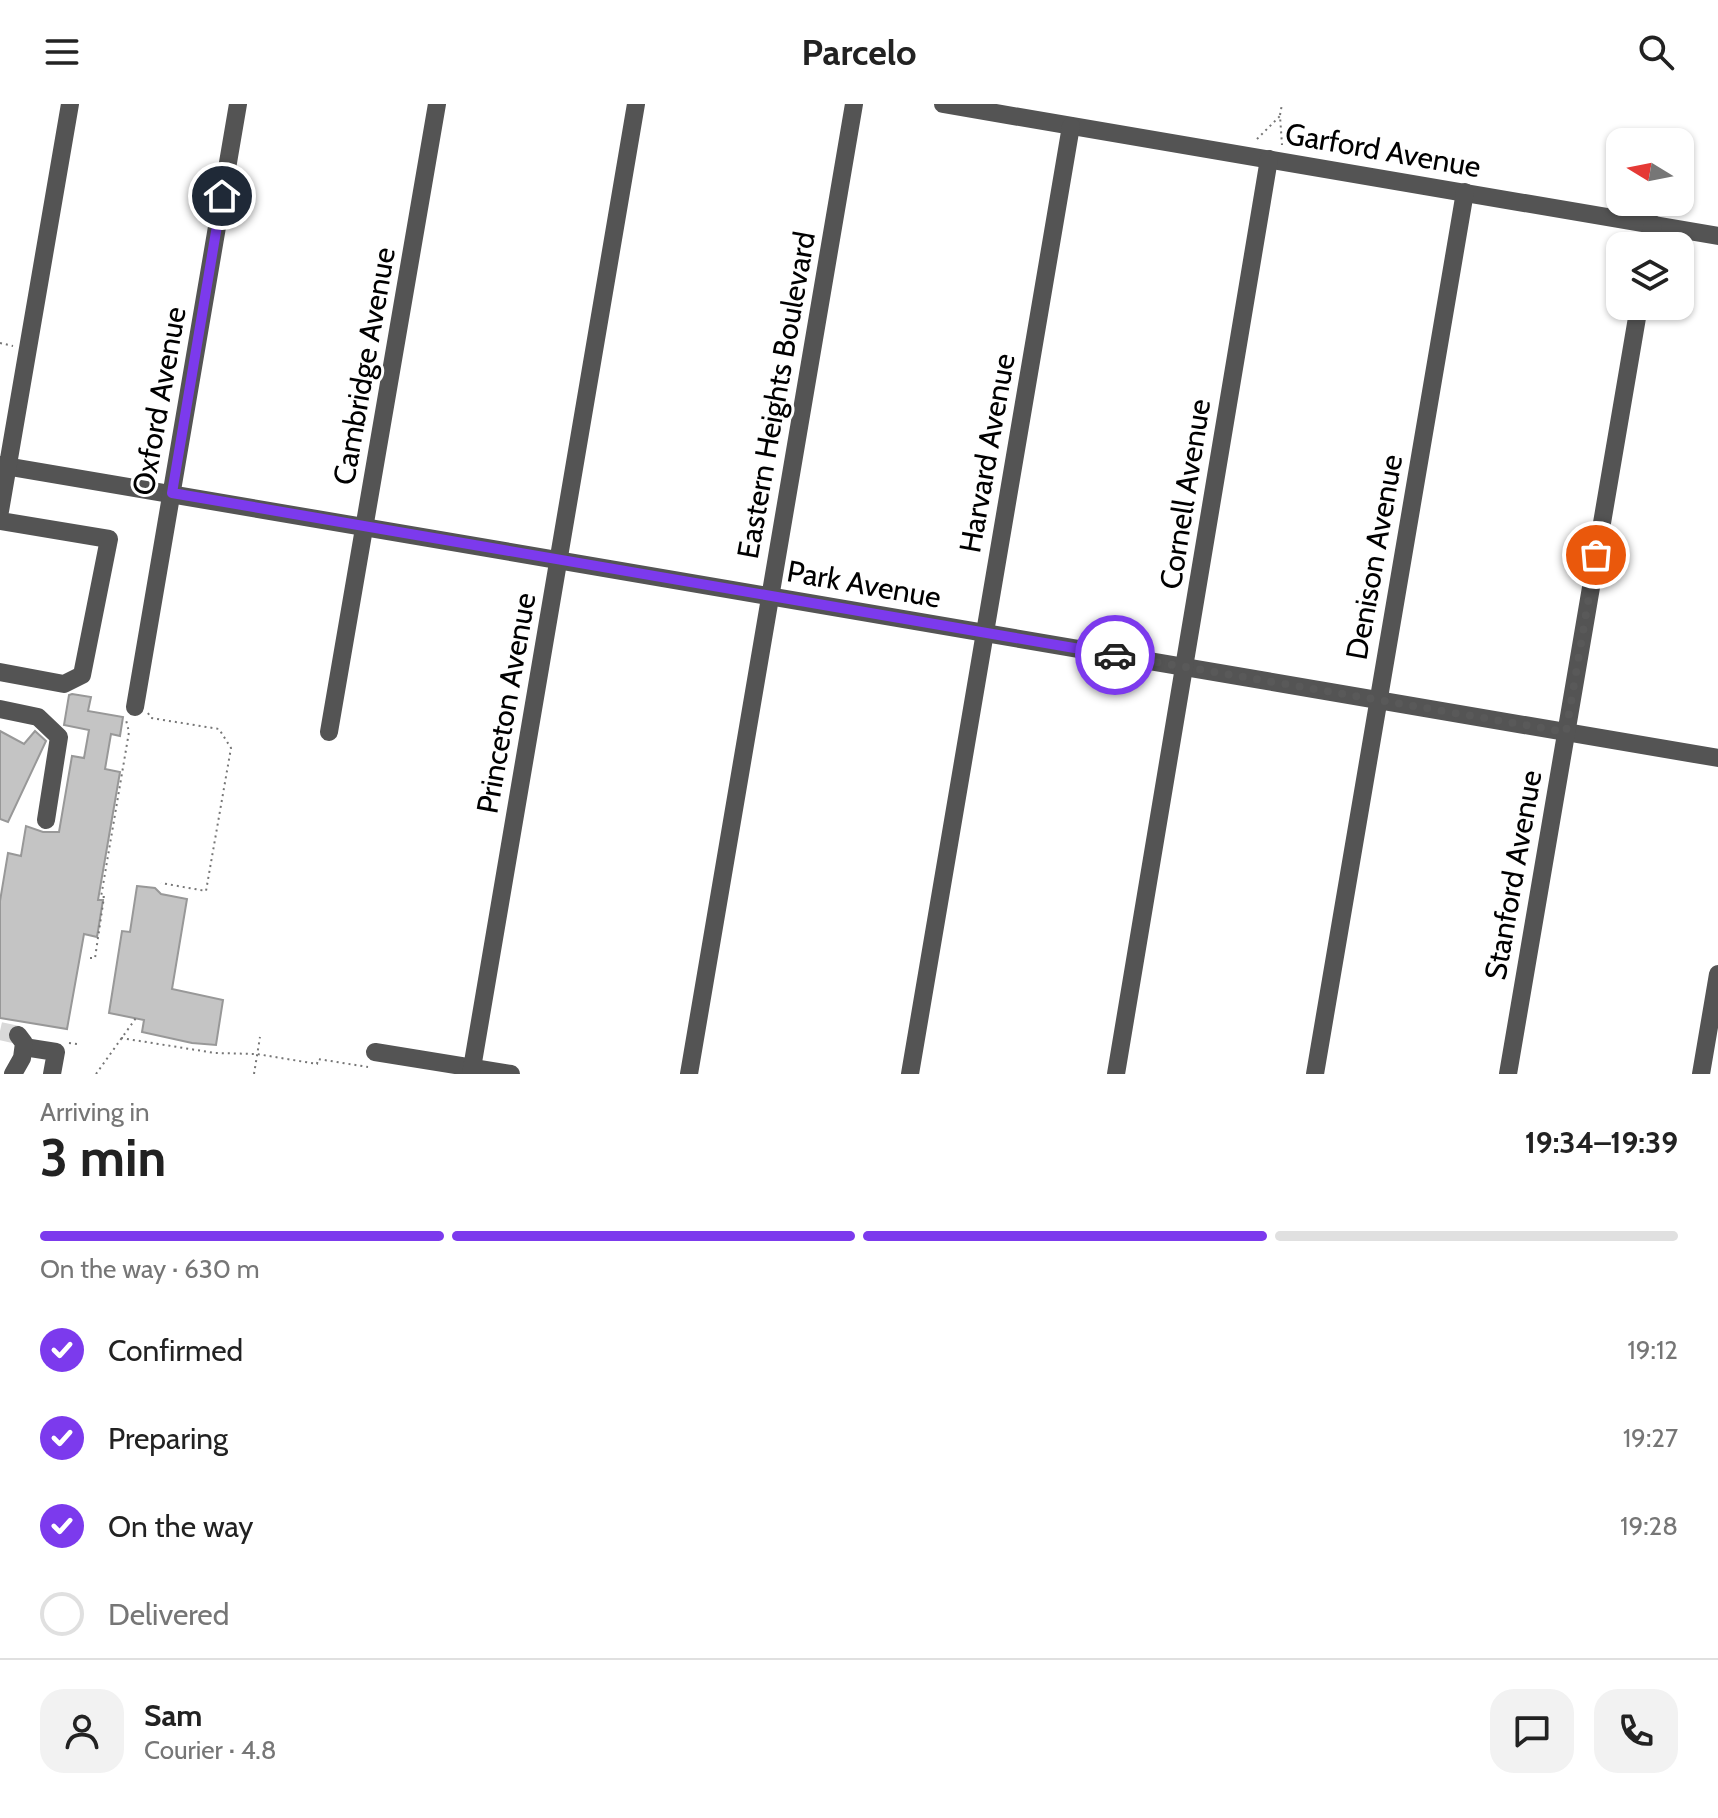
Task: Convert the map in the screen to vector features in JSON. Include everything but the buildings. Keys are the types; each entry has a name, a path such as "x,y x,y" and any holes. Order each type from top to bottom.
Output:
{"street":[{"path":"0,511 4,465 70,104"},
{"name":"Oxford Avenue","path":"134,709 238,104"},
{"name":"Cambridge Avenue","path":"329,732 437,104"},
{"name":"Princeton Avenue","path":"472,1071 636,104"},
{"name":"Eastern Heights Boulevard","path":"689,1074 854,104"},
{"name":"Garford Avenue","path":"943,104 1071,126 1276,152 1465,192 1718,236"},
{"name":"Harvard Avenue","path":"910,1074 1071,126"},
{"name":"Cornell Avenue","path":"1116,1074 1276,152"},
{"name":"Denison Avenue","path":"1315,1074 1465,192"},
{"path":"1652,232 1653,224"},
{"name":"Stanford Avenue","path":"1508,1074 1637,320"},
{"name":"Park Avenue","path":"4,465 1718,758"},
{"path":"0,521 109,539 82,675 64,684 0,672"},
{"path":"0,709 38,717 59,737 46,820"},
{"path":"1701,1074 1718,974"},
{"path":"13,1074 22,1058 21,1041 56,1052 52,1074"},
{"path":"374,1060 511,1074"}],"path":[{"path":"1276,152 1282,104"},
{"path":"1257,142 1280,116"},
{"path":"0,343 14,346"},
{"path":"90,958 95,958 104,897 101,897 134,709 151,718 219,729 231,748 206,891 161,883"},
{"path":"96,1074 136,1018"},
{"path":"254,1074 260,1037"},
{"path":"121,1038 215,1053 257,1054 317,1064 318,1059 374,1060"}],"tunnel":[{"path":"0,1031 18,1035"}],"way so far":[{"path":"1115,655 1566,732 1596,555"}],"route":[{"path":"222,196 172,493 1115,655"}]}
